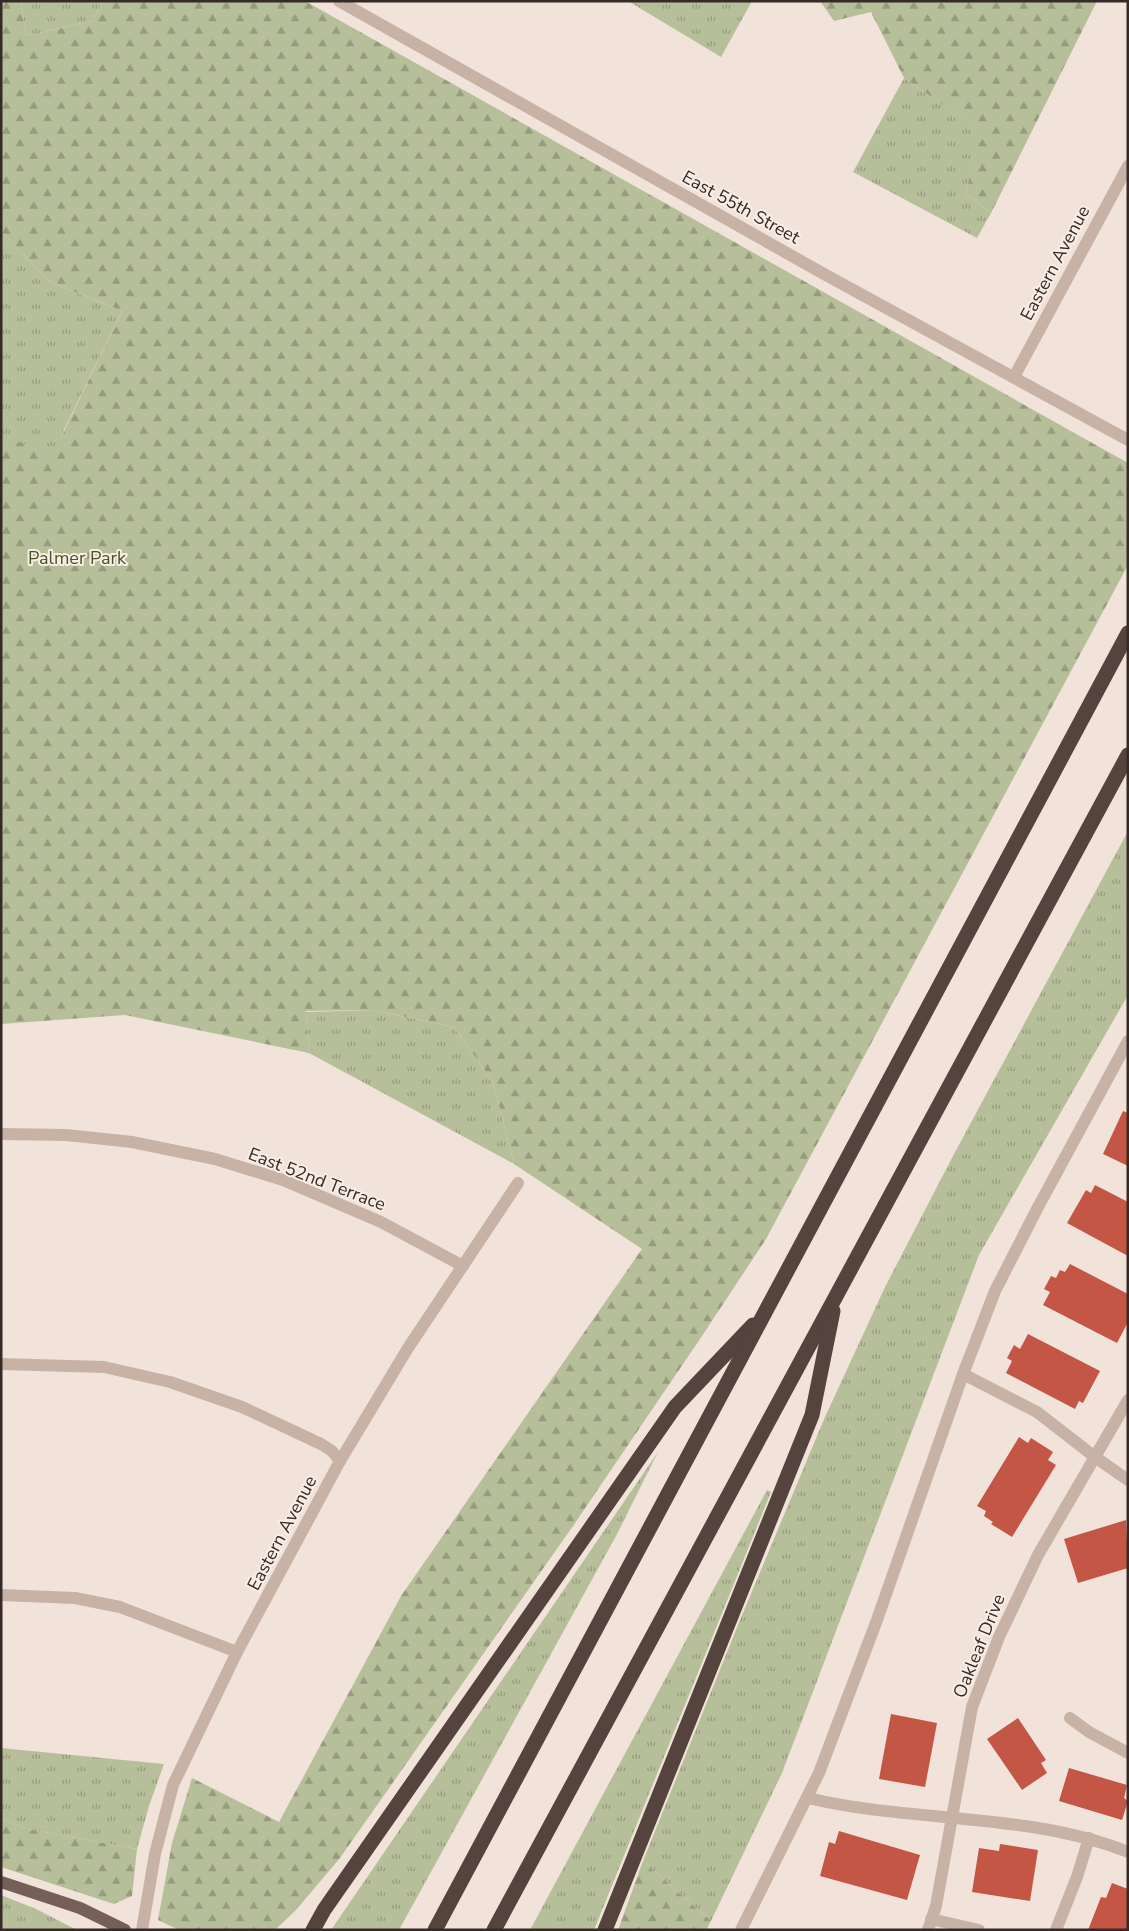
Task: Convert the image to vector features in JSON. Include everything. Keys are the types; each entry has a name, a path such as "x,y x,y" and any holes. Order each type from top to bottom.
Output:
{"highway":[{"path":"435,1930 1128,633"},
{"path":"494,1930 1128,755"},
{"path":"605,1930 812,1415 836,1296"},
{"path":"313,1930 324,1910 675,1407 766,1311"},
{"path":"301,1930 324,1910"}],"main road":[{"path":"1,1882 80,1908 124,1930"}],"street":[{"name":"East 55th Street","path":"339,1 824,274 1128,440"},
{"name":"Eastern Avenue","path":"1014,377 1128,166"},
{"path":"741,1930 819,1773 878,1620 962,1374 995,1291 1128,1040"},
{"name":"East 52nd Terrace","path":"1,1134 66,1135 132,1142 215,1159 284,1180 372,1218 463,1266"},
{"name":"Eastern Avenue","path":"142,1930 155,1854 173,1785 237,1652 340,1461 408,1348 518,1183"},
{"path":"1,1364 104,1367 170,1382 242,1407 321,1444 332,1451 340,1461"},
{"path":"962,1374 1037,1412 1095,1458 1128,1480"},
{"name":"Oakleaf Drive","path":"930,1925 936,1906 972,1707 999,1637 1038,1555 1128,1400"},
{"path":"1,1595 75,1598 120,1607 237,1652"},
{"path":"1070,1718 1089,1732 1128,1753"},
{"path":"808,1798 844,1806 1057,1830 1128,1851"},
{"path":"1056,1930 1077,1877 1089,1838"},
{"path":"930,1925 979,1930"}],"green space":[{"name":"Palmer Park","path":"1,1 21,1 26,36 92,21 103,1 305,1 1128,463 1128,565 766,1239 573,1526 340,1858 296,1910 275,1930 179,1930 158,1920 172,1843 192,1778 279,1822 401,1596 642,1249 514,1164 493,1082 454,1027 372,1010 306,1011 309,1053 125,1015 1,1024 1,436 53,454 122,311 50,282 1,231"},
{"path":"21,1 103,1 92,21 26,36"},
{"path":"628,1 752,1 721,57"},
{"path":"820,1 1097,1 991,213 966,194 979,129 904,78 871,12 834,21"},
{"path":"904,78 980,129 966,194 991,213 977,238 853,172"},
{"path":"1,231 50,282 122,311 63,432 1,632"},
{"path":"1128,831 1128,995 979,1255 782,1773 711,1921 643,1861 740,1620 825,1417 885,1287 954,1154"},
{"path":"372,1010 454,1027 493,1082 514,1164 309,1053 306,1012"},
{"path":"658,1452 616,1536 399,1930 331,1930"},
{"path":"767,1490 771,1492 594,1930 530,1930"},
{"path":"1,1748 164,1764 149,1806 137,1849 28,1829 1,1819"},
{"path":"1,1819 28,1829 137,1849 132,1896 114,1904 1,1867"},
{"path":"643,1861 711,1921 706,1930 618,1930"},
{"path":"1,1895 36,1909 77,1930 1,1930"}],"building":[{"path":"1123,1111 1128,1113 1128,1166 1103,1154"},
{"path":"1095,1185 1128,1202 1128,1256 1067,1223 1086,1190 1091,1193"},
{"path":"1070,1264 1128,1294 1128,1322 1117,1343 1043,1305 1050,1292 1044,1289 1051,1276 1056,1278 1060,1270 1065,1272"},
{"path":"1028,1334 1100,1371 1083,1403 1079,1401 1075,1409 1006,1373 1012,1361 1007,1358 1014,1345 1020,1349"},
{"path":"1019,1437 1028,1443 1031,1438 1053,1452 1048,1460 1056,1465 1012,1537 991,1524 993,1522 984,1516 986,1511 977,1506"},
{"path":"1126,1520 1128,1568 1078,1583 1064,1539"},
{"path":"891,1714 937,1723 925,1787 879,1779"},
{"path":"1018,1718 1046,1760 1041,1763 1047,1773 1022,1790 987,1739"},
{"path":"1069,1768 1127,1785 1124,1798 1128,1801 1122,1820 1059,1801"},
{"path":"839,1831 920,1855 907,1900 820,1876 829,1842 835,1844"},
{"path":"1000,1844 1038,1850 1030,1901 972,1892 979,1848 999,1851"},
{"path":"1112,1883 1128,1889 1128,1930 1088,1930 1101,1897 1106,1898"}]}
